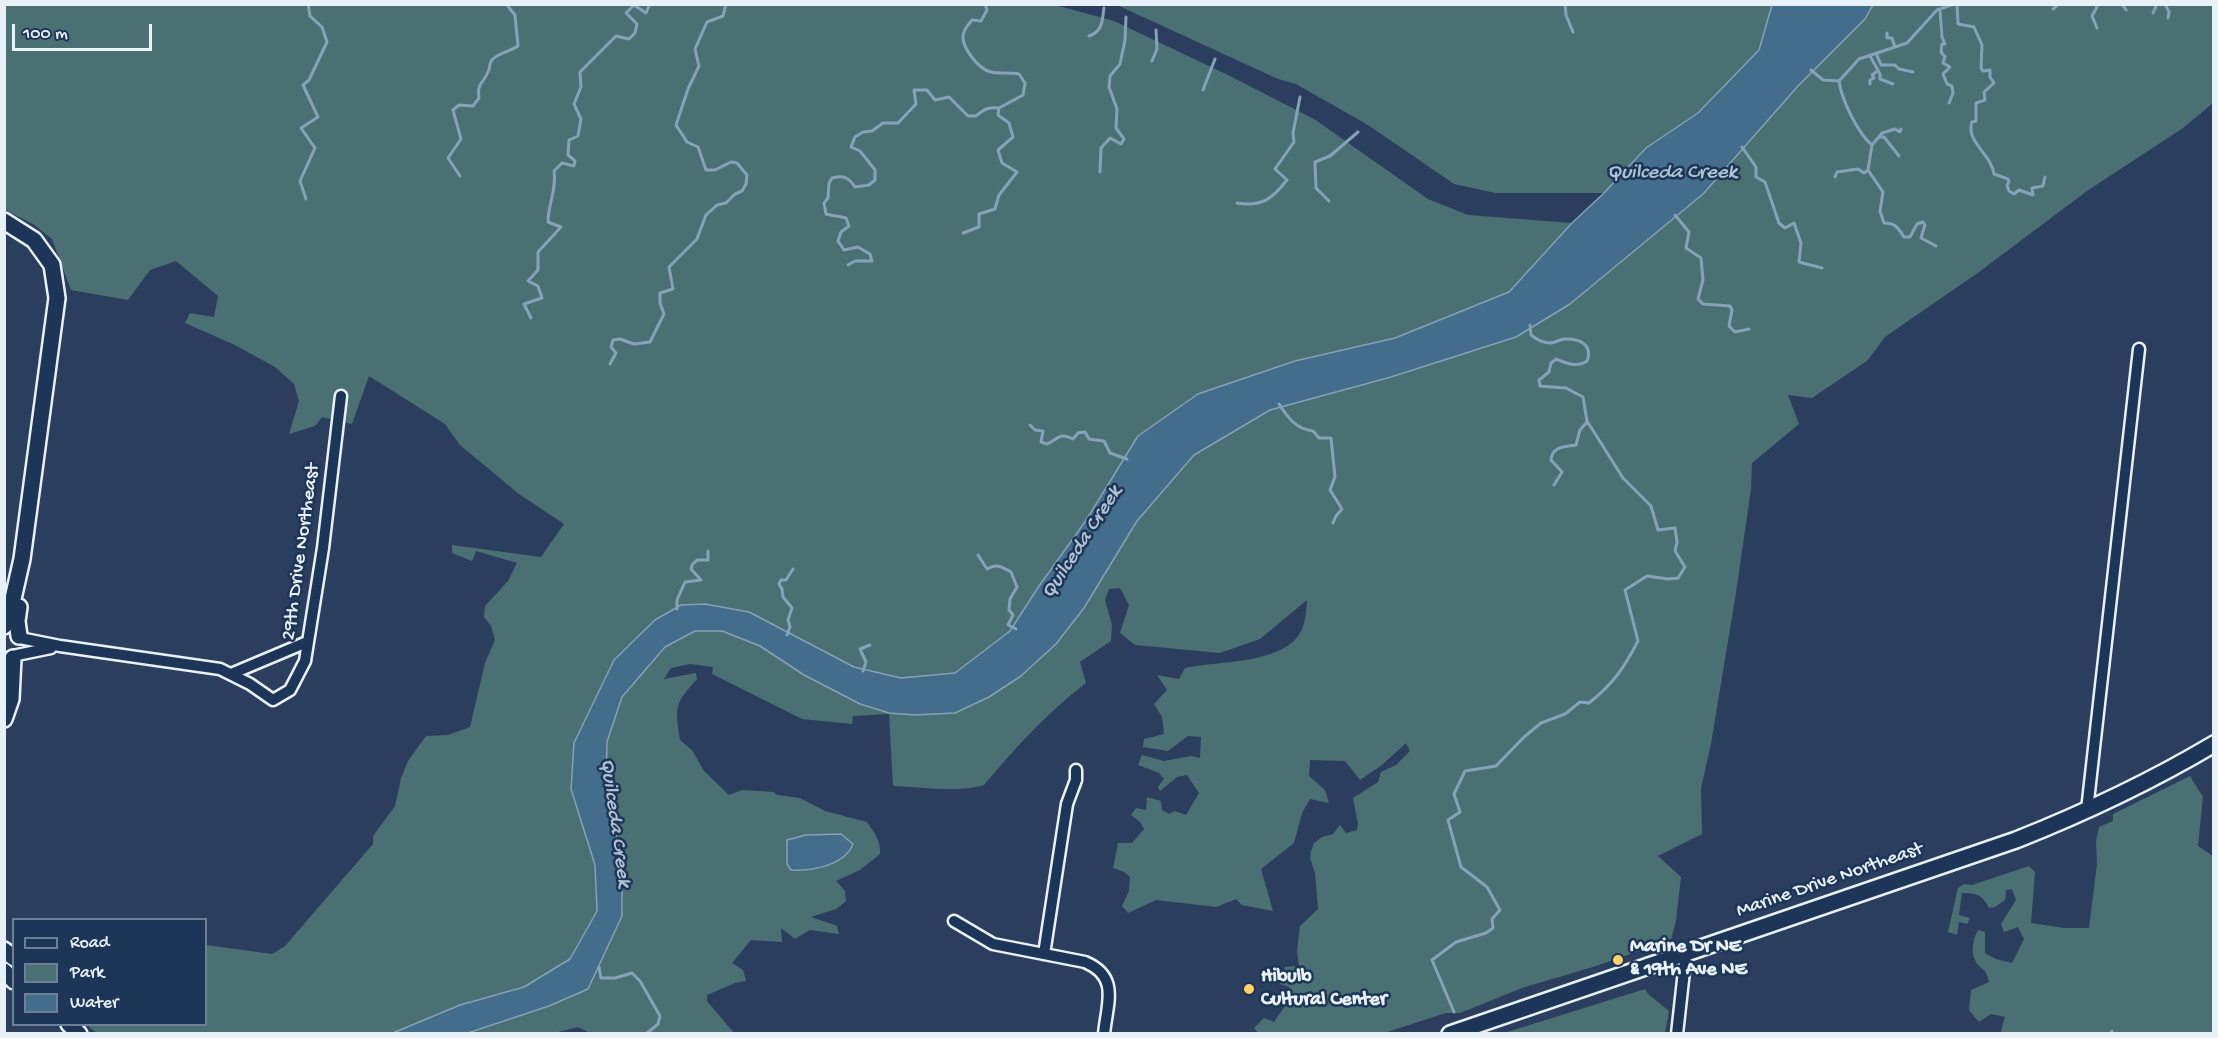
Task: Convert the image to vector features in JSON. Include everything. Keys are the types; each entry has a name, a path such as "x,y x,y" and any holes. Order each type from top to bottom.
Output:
{"main road":[{"path":"4,221 34,240 52,265 57,298 22,559 10,612 12,632 21,646 12,657 11,699 4,719"},
{"name":"Marine Drive Northeast","path":"1450,1034 2016,840 2146,783 2214,744"}],"street":[{"path":"2087,810 2139,349"},
{"name":"29th Drive Northeast","path":"231,674 273,700 290,690 305,661 323,548 341,396"},
{"path":"12,632 60,646 220,669 231,674 307,642"},
{"path":"12,657 60,646"},
{"path":"1044,954 1067,804 1076,780 1076,770"},
{"path":"954,921 993,944 1085,962 1102,972 1109,990 1104,1034"},
{"path":"1677,1034 1686,953"}],"green space":[{"path":"4,5 1055,5 1114,21 1314,119 1428,199 1468,215 1572,223 1509,292 1395,338 1295,361 1198,394 1139,436 1085,522 1010,631 955,673 901,678 854,667 749,612 655,620 571,789 595,865 597,911 570,959 524,987 460,1005 393,1033 97,1033 89,1026 207,1026 207,945 272,954 285,946 373,844 373,836 395,806 401,778 408,761 426,736 448,735 470,727 485,663 495,640 491,626 484,617 485,606 508,581 517,563 476,551 472,561 452,553 452,545 541,557 564,524 519,494 460,445 445,424 369,376 352,424 322,417 315,426 289,434 299,401 294,384 275,367 235,345 185,323 190,313 214,317 218,296 176,261 150,270 128,300 71,290 52,239 33,224 5,210"},
{"path":"1117,5 1772,5 1759,50 1698,113 1646,148 1604,193 1496,193 1454,184 1368,125 1296,84 1278,79"},
{"path":"1873,5 2213,5 2213,103 2183,128 2087,191 1979,272 1885,337 1867,361 1812,398 1788,395 1799,424 1752,463 1751,489 1735,599 1711,744 1701,788 1702,834 1658,856 1681,877 1676,921 1671,940 1522,988 1460,1013 1446,1013 1384,1033 1258,1033 1254,1028 1264,1018 1274,1022 1290,999 1289,987 1280,984 1285,967 1299,966 1297,951 1300,926 1318,909 1315,873 1310,858 1314,843 1322,837 1333,834 1340,825 1346,833 1357,830 1353,798 1378,782 1381,772 1396,765 1410,751 1406,743 1382,765 1360,780 1345,761 1310,760 1309,776 1325,790 1329,803 1310,799 1302,813 1294,843 1261,869 1273,911 1242,905 1236,899 1216,907 1156,900 1128,913 1122,906 1129,891 1130,877 1113,868 1118,843 1132,843 1144,829 1140,822 1131,815 1136,808 1146,810 1147,797 1161,801 1162,810 1169,814 1175,811 1186,815 1199,793 1187,775 1177,777 1160,791 1158,787 1164,779 1159,773 1138,765 1142,755 1164,761 1191,756 1200,758 1201,737 1188,736 1168,751 1143,747 1144,739 1164,734 1162,717 1154,704 1167,690 1157,675 1179,679 1185,668 1246,660 1276,652 1288,645 1301,632 1307,600 1260,639 1220,653 1135,645 1120,633 1129,605 1120,588 1109,589 1105,600 1112,625 1111,641 1080,662 1086,683 1032,731 984,785 963,789 893,786 889,714 853,716 852,724 802,719 712,674 713,667 690,664 671,668 664,679 696,673 697,679 678,707 680,740 692,750 704,771 729,795 742,790 774,792 777,795 800,798 825,811 867,822 874,833 880,854 860,870 836,881 845,891 846,901 836,909 811,917 837,926 839,934 810,930 795,939 781,928 782,942 751,940 732,963 743,970 746,981 735,983 707,995 707,1001 734,1033 592,1034 578,1027 554,1033 468,1034 549,1006 588,989 622,916 622,865 606,785 607,742 622,697 665,647 695,631 722,631 760,646 804,675 860,704 890,713 915,715 955,713 1056,644 1084,608 1137,521 1194,455 1270,410 1391,377 1516,337 1529,328 1798,86 1865,19"},
{"path":"2190,776 2203,797 2198,846 2213,856 2213,1033 2000,1034 2005,1017 1991,1014 1979,1022 1969,1010 1971,990 1989,982 1987,974 1976,962 1973,954 1978,930 1985,932 1985,953 1996,959 2012,963 2024,939 2018,927 2004,932 2001,924 2016,900 2012,889 2006,890 2005,900 1989,908 1978,896 1962,893 1959,915 1970,918 1967,924 1959,922 1957,935 1948,932 1958,888 1964,884 1972,885 2029,866 2035,872 2031,923 2064,928 2089,928 2099,827 2113,821 2113,814"},
{"path":"1645,989 1669,1011 1665,1033 1504,1033"}],"water":[{"name":"Quilceda Creek","path":"1772,5 1873,5 1865,19 1798,86 1703,194 1570,304 1516,337 1391,377 1270,410 1194,455 1137,521 1084,608 1056,644 1021,676 989,697 955,713 915,715 889,713 860,704 804,675 760,646 722,631 695,631 665,647 622,697 607,742 606,785 622,865 622,916 588,989 549,1006 468,1033 393,1033 460,1005 524,987 570,959 597,911 595,865 571,789 574,743 614,660 655,620 681,605 705,604 749,612 854,667 901,678 955,673 1010,631 1085,522 1138,436 1198,394 1295,361 1395,338 1509,292 1572,223 1646,148 1698,113 1759,50"},
{"path":"841,834 853,844 849,851 835,862 817,868 799,870 791,870 787,864 787,840 806,835"}],"waterway":[{"path":"306,199 300,181 315,148 301,128 318,117 303,85 309,80 327,42 322,27 310,16 308,4"},
{"path":"460,176 448,158 461,139 453,110 459,105 473,106 479,98 480,86 491,61 498,55 518,46 515,15 506,4"},
{"path":"531,318 524,304 542,298 538,286 528,281 538,270 538,252 561,227 548,222 554,171 562,163 574,166 575,161 568,155 569,140 578,136 581,119 574,104 581,87 580,72 616,36 629,39 635,33 637,24 626,13 634,5 646,13 650,4"},
{"path":"610,364 616,353 611,347 613,340 620,339 634,344 650,342 664,314 660,303 660,293 673,289 669,267 697,239 706,215 717,205 726,203 742,191 746,184 747,175 737,163 731,162 715,170 706,170 698,147 687,142 676,125 688,89 699,66 695,49 707,22 723,16 726,4"},
{"path":"963,233 979,227 979,214 995,209 999,195 1017,172 1002,163 998,150 1013,137 1009,123 998,115 999,108 1023,95 1025,83 1019,74 994,73 986,70 975,61 964,43 965,29 972,20 981,21 987,10 985,4"},
{"path":"1565,4 1566,15 1573,32"},
{"path":"1811,70 1823,80 1839,81 1859,59 1907,43 1937,10 1954,4"},
{"path":"1957,4 1958,24 1974,27 1982,45 1981,68 1983,71 1990,70 1990,77 1994,83 1984,92 1985,100 1976,103 1976,121 1972,122 1971,129 1975,142 1989,161 1994,174 2008,179 2009,191 2014,194 2019,190 2033,195 2032,188 2043,186 2045,177"},
{"path":"2053,9 2059,4"},
{"path":"2096,4 2097,7 2092,16 2097,28"},
{"path":"2122,4 2126,10"},
{"path":"2153,13 2157,4"},
{"path":"2165,4 2169,12 2168,18"},
{"path":"1089,36 1099,28 1104,8"},
{"path":"1940,10 1942,37 1945,44 1942,44 1941,52 1945,57 1943,63 1950,67 1943,74 1947,84 1952,86 1953,93 1949,103"},
{"path":"1100,172 1101,148 1110,138 1121,144 1124,139 1116,128 1117,109 1109,87 1110,76 1120,64 1125,40 1126,17"},
{"path":"1152,61 1157,49 1156,30"},
{"path":"1887,33 1887,38 1892,38 1895,47"},
{"path":"1876,53 1881,65 1895,65 1899,69 1913,72"},
{"path":"1870,56 1880,74 1880,79 1893,84"},
{"path":"1203,90 1215,59"},
{"path":"1870,84 1870,80 1874,78 1872,75 1876,72"},
{"path":"1839,81 1851,115 1861,133 1872,145 1868,170 1883,192 1880,211 1884,223 1894,225 1904,237 1910,237 1917,224 1923,222 1925,225 1921,238 1936,246"},
{"path":"848,265 855,261 872,261 870,254 858,247 844,250 838,241 841,232 849,226 846,218 826,214 824,203 828,198 829,183 832,178 845,178 855,187 869,185 875,180 875,170 860,151 851,147 855,137 863,132 872,131 883,123 898,123 916,104 914,90 927,90 935,100 949,97 968,116 976,116 989,108 999,108"},
{"path":"1237,203 1253,204 1266,200 1287,180 1275,169 1294,142 1293,133 1300,97"},
{"path":"1872,145 1882,133 1895,129 1900,132 1901,129"},
{"path":"1329,201 1316,188 1315,162 1330,156 1358,132"},
{"path":"1880,137 1884,137 1899,156"},
{"path":"1742,147 1756,167 1756,177 1765,182 1779,223 1785,228 1794,223 1801,243 1799,262 1822,268"},
{"path":"1835,177 1837,172 1858,169 1864,173 1868,170"},
{"path":"1675,215 1689,232 1686,248 1701,258 1703,280 1698,299 1703,304 1730,306 1732,310 1729,326 1735,332 1749,329"},
{"path":"1454,1012 1432,960 1456,942 1486,933 1493,928 1492,919 1500,910 1487,887 1461,867 1448,820 1460,812 1454,794 1465,771 1496,766 1541,723 1565,714 1580,702 1589,703 1605,689 1617,675 1638,641 1625,590 1647,576 1678,578 1685,567 1675,551 1677,542 1675,528 1658,530 1651,506 1623,478 1587,421 1583,397 1566,388 1540,386 1539,380 1549,372 1551,363 1556,359 1575,364 1587,361 1587,347 1580,341 1570,339 1552,343 1543,342 1531,335 1530,325"},
{"path":"1279,404 1297,425 1313,431 1319,438 1331,438 1335,477 1330,490 1342,509 1333,523"},
{"path":"1554,485 1562,472 1551,460 1552,455 1560,448 1576,445 1580,430 1587,422"},
{"path":"1030,425 1035,430 1043,431 1041,442 1047,444 1061,436 1073,439 1078,433 1085,432 1089,439 1104,441 1110,453 1127,459"},
{"path":"677,609 677,600 685,582 701,580 691,569 692,565 697,560 708,560 708,551"},
{"path":"978,555 987,569 997,566 1011,572 1017,587 1010,599 1009,610 1013,615 1008,625 1016,629"},
{"path":"787,635 792,608 783,597 779,584 781,580 786,580 793,569"},
{"path":"863,671 866,662 860,649 870,645"},
{"path":"599,967 601,978 615,978 632,973 640,981 660,1016 658,1024 646,1034"}],"place":[{"name":"Marine Dr NE & 19th Ave NE","path":"1618,960"},
{"name":"Hibulb Cultural Center","path":"1249,989"}]}
